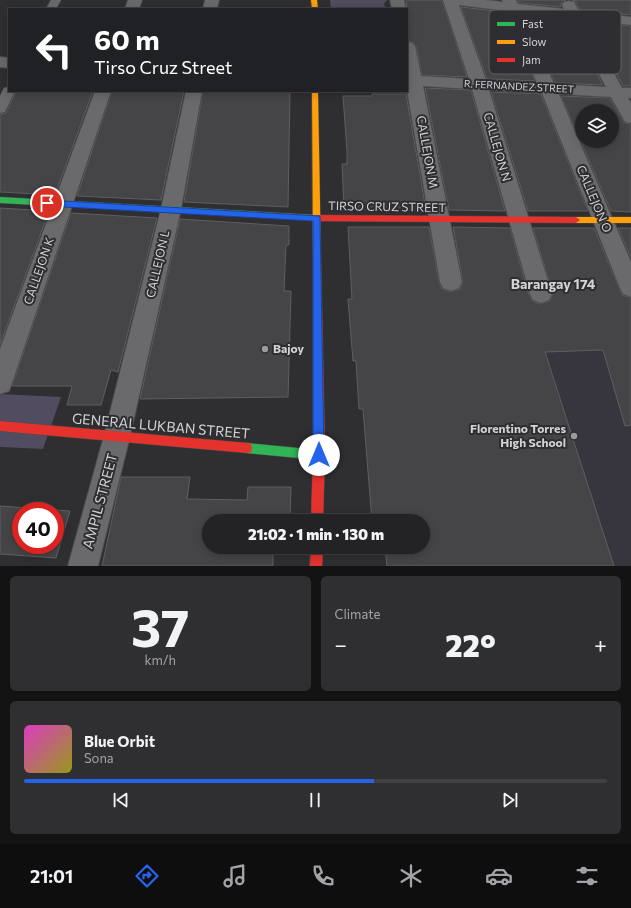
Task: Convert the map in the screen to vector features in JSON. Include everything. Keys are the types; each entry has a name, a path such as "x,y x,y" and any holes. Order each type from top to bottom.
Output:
{"street":[{"name":"CALLEJON N","path":"450,0 479,84 541,294"},
{"path":"456,0 511,4 545,10"},
{"path":"566,0 571,10"},
{"path":"621,20 631,21"},
{"name":"CALLEJON M","path":"408,54 411,80 451,282"},
{"name":"CALLEJON O","path":"542,74 631,288"},
{"path":"612,74 624,92 631,118"},
{"name":"R. FERNANDEZ STREET","path":"411,80 624,92"},
{"name":"CALLEJON K","path":"0,383 103,92"},
{"name":"CALLEJON L","path":"117,436 171,209 194,92"},
{"path":"315,92 319,455 317,514"},
{"name":"TIRSO CRUZ STREET","path":"0,200 317,218 439,220 631,220"},
{"name":"GENERAL LUKBAN STREET","path":"0,426 319,455"},
{"name":"AMPIL STREET","path":"83,566 117,436"},
{"path":"316,566 317,554"}],"lane":[{"path":"0,109 8,92"}],"shaded area":[{"path":"330,0 387,0 384,4 386,8 331,8"},
{"name":"Florentino Torres High School","path":"631,296 631,566 551,566 483,305"},
{"path":"0,394 61,397 43,449 0,447"}],"building":[{"path":"406,0 442,0 467,77 422,75 416,46 413,42 408,40"},
{"path":"518,0 566,0 563,1 561,7 519,3"},
{"path":"572,0 631,0 631,15 621,14 621,10 580,10 575,1"},
{"path":"461,7 489,10 489,74 532,74 535,81 487,79"},
{"path":"621,25 631,26 631,86 623,86 616,74 621,74"},
{"path":"551,74 597,74 603,85 555,83"},
{"path":"425,88 471,90 505,211 449,210"},
{"path":"16,92 93,92 55,195 0,192 0,114 6,113"},
{"path":"112,92 184,92 161,200 77,196"},
{"path":"203,92 290,92 288,207 184,202"},
{"path":"491,92 541,94 588,211 528,211"},
{"path":"372,94 406,94 426,210 344,209 342,164 347,164 347,151 343,96 372,96"},
{"path":"561,96 610,98 613,104 575,104 575,128"},
{"path":"619,114 624,123 631,124 631,212 611,211 584,148 619,148"},
{"path":"0,208 49,211 0,345"},
{"path":"71,213 157,218 118,372 111,370 101,405 67,405 72,386 12,386"},
{"path":"180,219 289,226 289,245 286,245 284,291 291,291 288,397 140,399"},
{"path":"348,227 429,227 439,282 442,289 450,292 460,289 463,282 453,227 510,228 529,295 532,301 540,304 550,301 553,294 533,228 594,228 622,295 631,298 631,425 625,426 603,350 545,352 614,566 387,566 386,554 430,554 430,514 371,514 363,409 359,409 356,361 353,361 348,299 352,299"},
{"path":"618,228 631,228 631,258"},
{"path":"121,477 190,477 187,499 247,500 248,487 291,487 290,514 202,514 202,554 273,554 273,566 102,566"},
{"path":"0,506 12,507 12,554 57,554 56,558 0,554"},
{"path":"64,511 70,511 64,531"}],"traffic: fast":[{"path":"0,200 316,218"},
{"path":"247,448 319,455"}],"traffic: slow":[{"path":"314,0 315,8"},
{"path":"315,92 317,258"},
{"path":"576,220 631,220"}],"traffic: jam":[{"path":"316,218 576,220"},
{"path":"317,258 319,455 317,514"},
{"path":"0,426 247,448"},
{"path":"316,566 317,554"}],"place":[{"name":"Bajoy","path":"265,349"},
{"name":"Florentino Torres High School","path":"574,436"}],"district":[{"name":"Barangay 174","path":"553,284"}],"route":[{"path":"47,203 317,218 319,455"}]}
